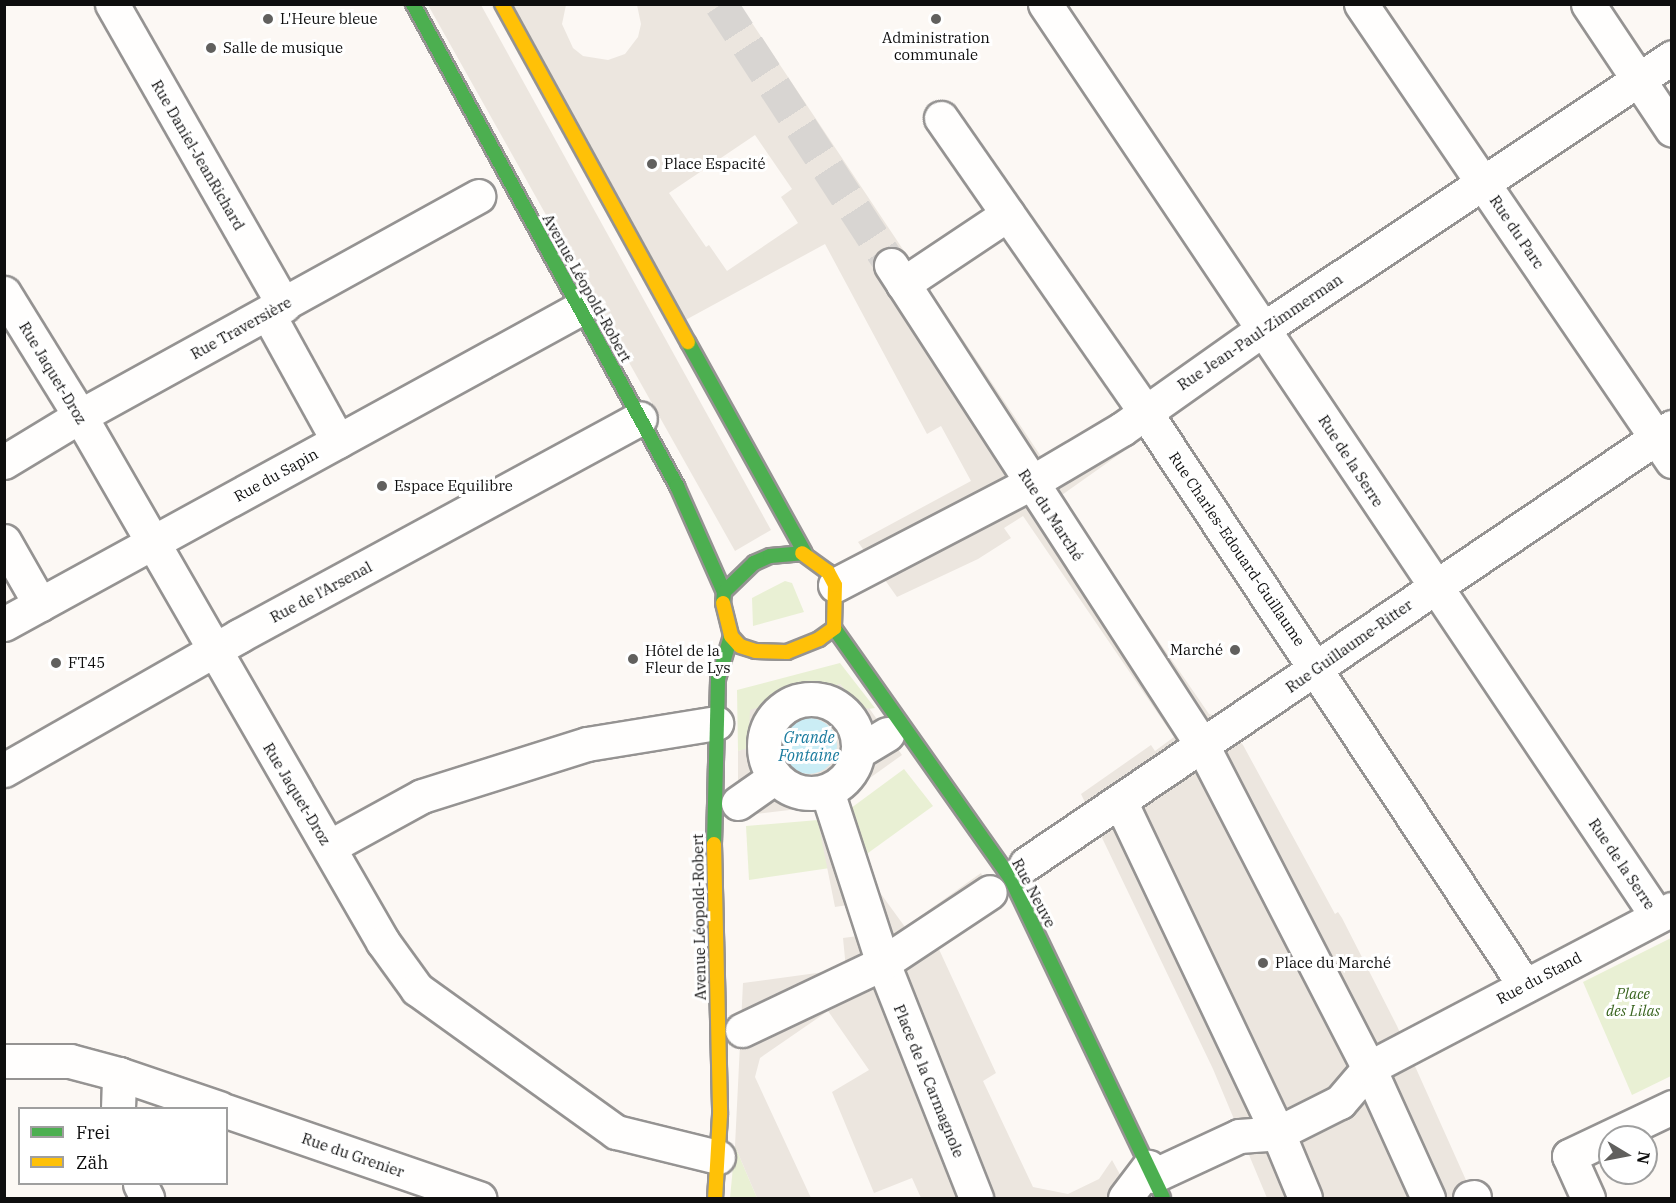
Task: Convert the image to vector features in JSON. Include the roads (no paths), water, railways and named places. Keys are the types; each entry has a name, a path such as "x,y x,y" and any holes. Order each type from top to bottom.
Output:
{"main road":[{"name":"Avenue Léopold-Robert","path":"412,4 677,486 724,592"},
{"path":"502,4 805,553 828,572 835,585 838,600 834,628 819,639 787,652 755,651 740,646 731,636 723,608 724,592 754,563 770,556 805,553"},
{"name":"Rue Neuve","path":"834,628 1011,879 1154,1181"},
{"name":"Avenue Léopold-Robert","path":"715,1198 718,1157 716,723 718,680 731,636"}],"street":[{"name":"Rue Daniel-JeanRichard","path":"112,4 276,309 338,441"},
{"name":"Rue de la Serre","path":"1045,4 1436,586 1664,913"},
{"name":"Rue du Parc","path":"1361,4 1666,442"},
{"path":"1588,4 1671,130"},
{"name":"Rue Jean-Paul-Zimmerman","path":"835,585 1029,484 1145,411 1263,329 1671,57"},
{"name":"Rue Charles-Edouard-Guillaume","path":"941,117 1145,411 1525,986"},
{"name":"Rue Traversière","path":"4,462 80,416 478,196"},
{"name":"Rue du Marché","path":"1008,214 897,275 1029,484 1215,736 1428,1198"},
{"name":"Rue Jaquet-Droz","path":"4,293 80,416 213,651 383,942 417,989 616,1132 718,1157"},
{"name":"Rue du Sapin","path":"4,624 579,309"},
{"name":"Rue de l'Arsenal","path":"4,770 213,651 640,418"},
{"name":"Rue Guillaume-Ritter","path":"1026,864 1317,669 1436,586 1666,442"},
{"path":"4,541 40,604"},
{"path":"859,751 851,721 841,709 813,699 797,701 778,713 766,732 765,755 775,777 798,792 827,791 848,776 859,751 887,734"},
{"path":"329,848 422,796 587,744 716,723"},
{"path":"738,803 775,777"},
{"name":"Place de la Carmagnole","path":"827,791 883,963 976,1198"},
{"path":"1120,801 1278,1133 1305,1198"},
{"path":"742,1030 883,963 990,892"},
{"name":"Rue du Stand","path":"1278,1133 1340,1102 1370,1068 1664,913"},
{"path":"4,1061 70,1061 119,1074 216,1107"},
{"path":"118,1107 119,1074"},
{"path":"1588,1198 1569,1156 1671,1107"},
{"name":"Rue du Grenier","path":"228,1112 425,1190 479,1198"},
{"path":"1125,1198 1239,1136 1278,1133"}],"water":[{"name":"Grande Fontaine","path":"803,718 815,718 829,726 837,740 835,757 829,766 815,774 803,774 786,762 781,752 781,740 793,723"}],"tunnel":[{"path":"721,4 891,265"}],"place":[{"name":"L'Heure bleue","path":"268,19"},
{"name":"Administration communale","path":"936,19"},
{"name":"Salle de musique","path":"211,48"},
{"name":"Place Espacité","path":"652,164"},
{"name":"Espace Equilibre","path":"382,486"},
{"name":"Marché","path":"1235,650"},
{"name":"Hôtel de la Fleur de Lys","path":"633,659"},
{"name":"FT45","path":"56,663"},
{"name":"Place du Marché","path":"1263,963"}],"park label":[{"name":"Place des Lilas","path":"1633,1002"}]}
